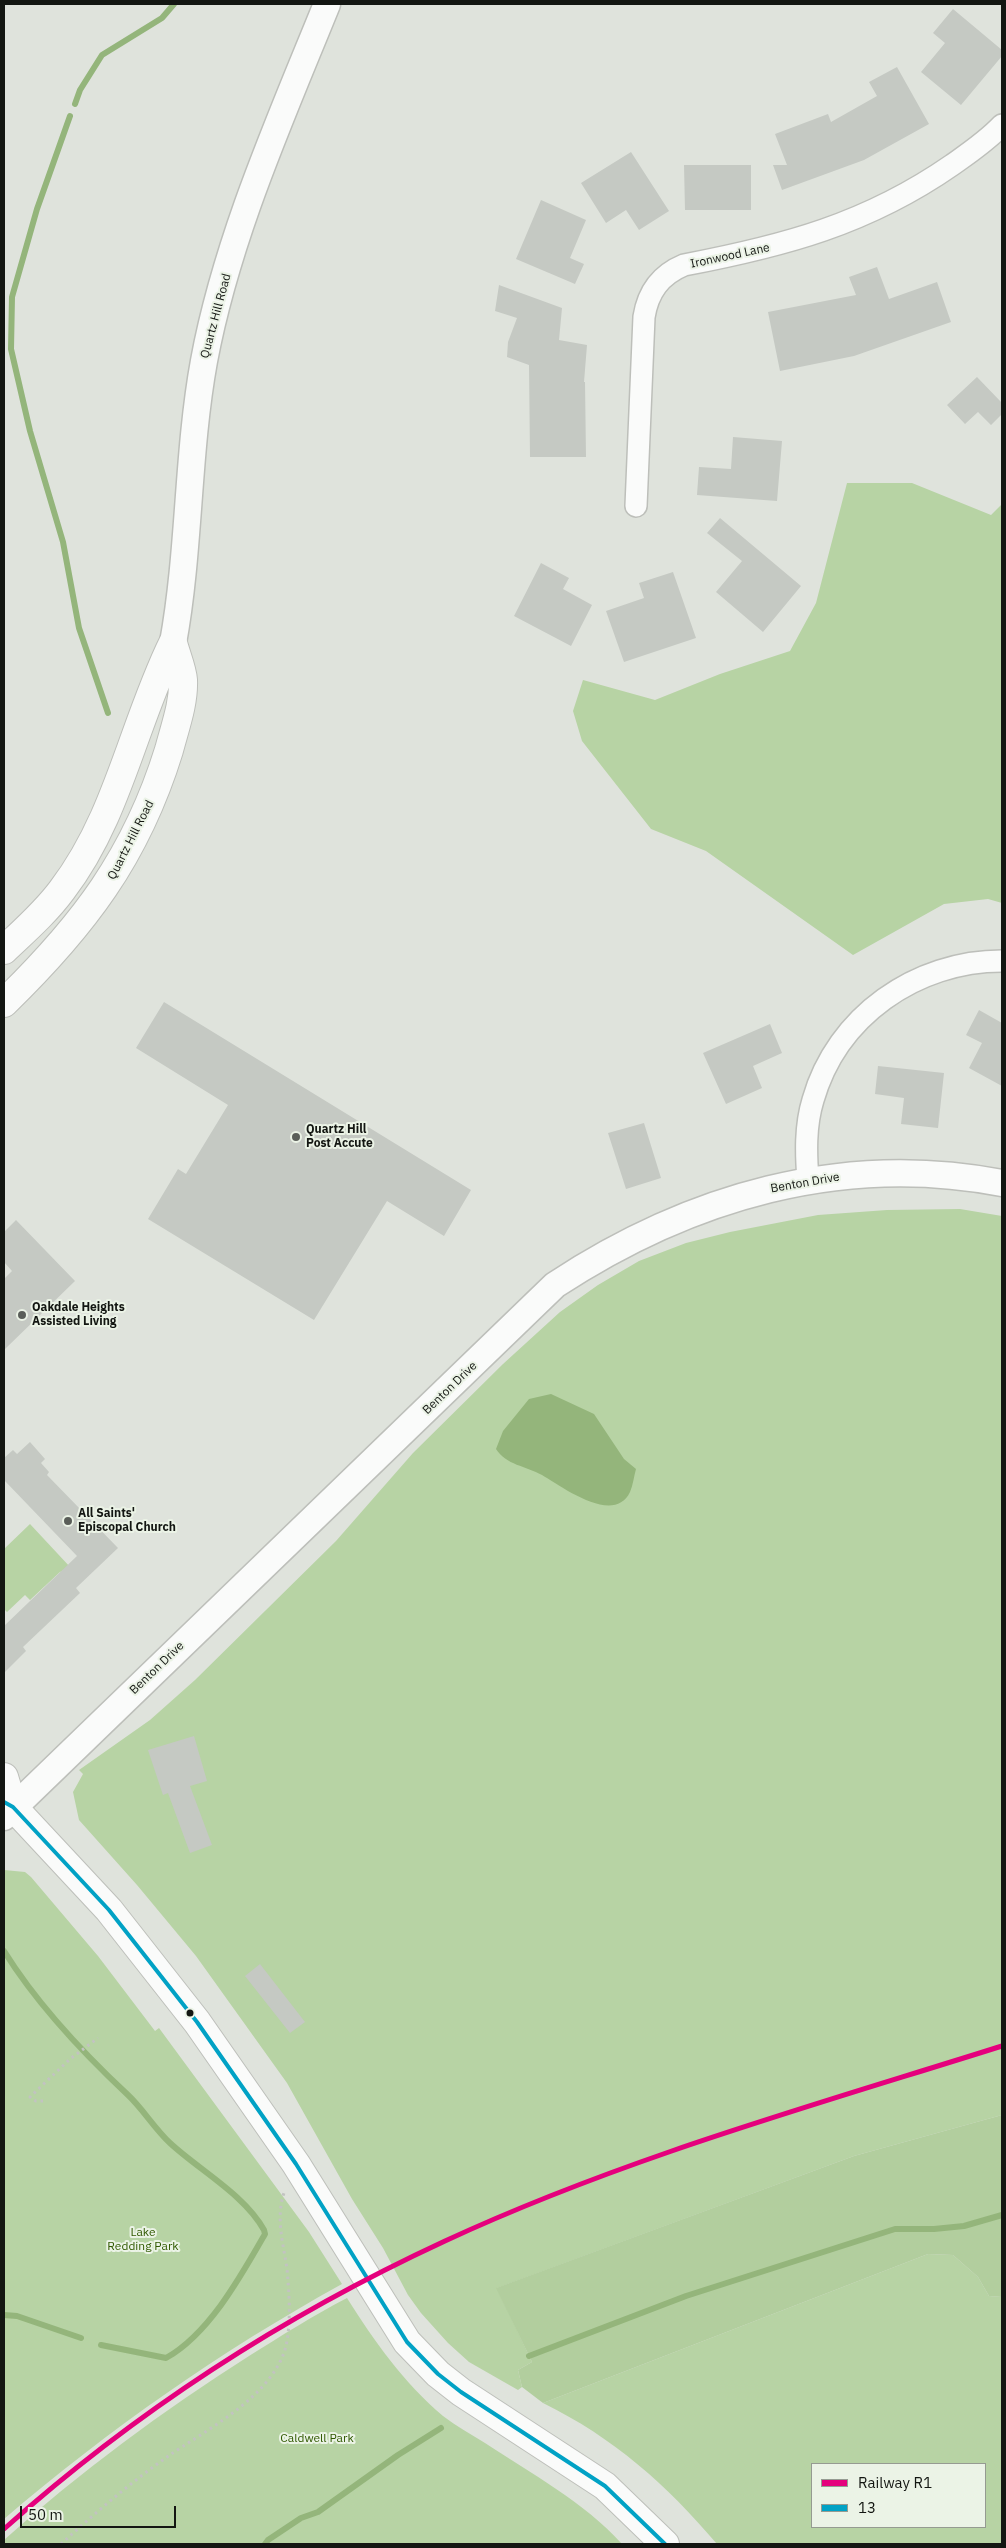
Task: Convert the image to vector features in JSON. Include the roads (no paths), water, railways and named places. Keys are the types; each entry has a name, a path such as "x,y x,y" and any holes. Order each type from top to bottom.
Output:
{"main road":[{"name":"Quartz Hill Road","path":"4,950 37,920 63,890 88,849 112,800 158,673 173,643"},
{"name":"Quartz Hill Road","path":"4,1003 69,936 92,908 120,865 145,816 162,772 181,703 182,677 173,643"},
{"path":"4,1777 7,1809 79,1876 139,1946 198,2022 296,2164 380,2301 417,2353 461,2392 605,2486 663,2544"}],"street":[{"name":"Quartz Hill Road","path":"173,643 180,592 196,418 209,336 252,194 327,4"},
{"name":"Ironwood Lane","path":"636,506 644,317 649,298 659,281 684,265 786,244 835,228 873,211 940,173 988,139 1002,126"},
{"path":"808,1180 807,1135 813,1100 835,1052 862,1016 886,996 924,976 968,963 1002,962"},
{"name":"Benton Drive","path":"7,1809 556,1285 610,1251 699,1210 808,1180 848,1176 920,1174 1002,1183"}],"waterway":[{"path":"75,104 80,90 102,55 162,18 174,4"},
{"path":"70,116 37,209 12,297 11,349 30,431 63,542 79,628 108,713"},
{"path":"4,1951 31,1990 77,2045 133,2100 170,2143 245,2205 256,2217 265,2234 223,2303 182,2348 166,2358 101,2345"},
{"path":"529,2356 686,2296 895,2229 934,2229 964,2226 1002,2215"},
{"path":"4,2315 17,2316 81,2338"},
{"path":"265,2544 301,2518 318,2512 398,2455 441,2428"}],"rail line":[{"name":"R1","path":"4,2529 54,2486 159,2406 270,2334 385,2270 513,2211 651,2158 720,2134 1002,2046"}],"place":[{"name":"Quartz Hill Post Accute","path":"296,1137"},
{"name":"Oakdale Heights Assisted Living","path":"22,1315"},
{"name":"All Saints' Episcopal Church","path":"68,1521"}],"park label":[{"name":"Lake Redding Park","path":"143,2240"},
{"name":"Caldwell Park","path":"317,2439"}]}
